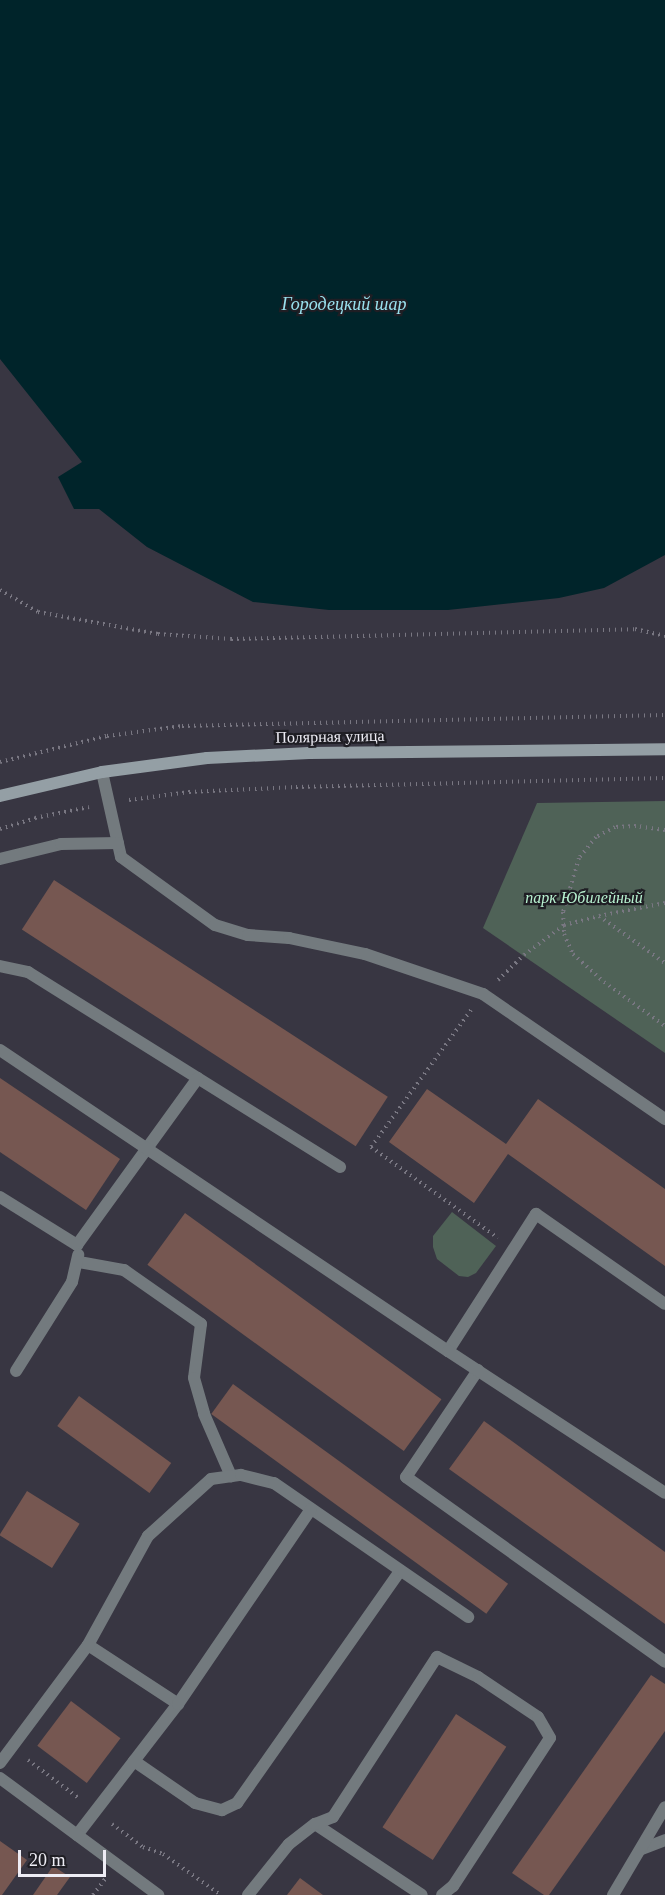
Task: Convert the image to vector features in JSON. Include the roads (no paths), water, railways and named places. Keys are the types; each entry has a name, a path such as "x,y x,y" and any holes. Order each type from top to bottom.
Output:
{"main road":[{"name":"Полярная улица","path":"0,796 102,772 207,758 298,754 665,749"}],"street":[{"path":"102,772 121,857 215,924 249,935 289,938 365,954 483,994 665,1119"},
{"path":"0,859 61,844 117,843"},
{"path":"0,966 28,972 340,1167"},
{"path":"0,1050 447,1351 665,1493"},
{"path":"16,1371 72,1282 79,1262 77,1245 198,1078"},
{"path":"0,1197 77,1245"},
{"path":"447,1351 536,1214 665,1304"},
{"path":"79,1262 124,1269 201,1324 194,1378 204,1414 231,1476"},
{"path":"478,1370 406,1477 665,1662"},
{"path":"0,1763 88,1645 148,1536 211,1479 241,1475 274,1484 468,1617"},
{"path":"77,1835 178,1704 311,1509"},
{"path":"134,1761 195,1803 222,1810 237,1803 400,1570"},
{"path":"88,1645 178,1704"},
{"path":"248,1895 289,1844 315,1824 333,1817 437,1657 478,1677 538,1717 550,1738 453,1886 442,1895"},
{"path":"0,1778 158,1895"},
{"path":"613,1895 665,1807"},
{"path":"315,1824 422,1895"},
{"path":"642,1849 665,1840"}],"water":[{"name":"Городецкий шар","path":"0,0 665,0 665,555 604,588 559,598 448,610 329,610 253,602 147,547 99,509 74,509 58,477 82,462 0,359"}],"park label":[{"name":"парк Юбилейный","path":"584,898"}]}
